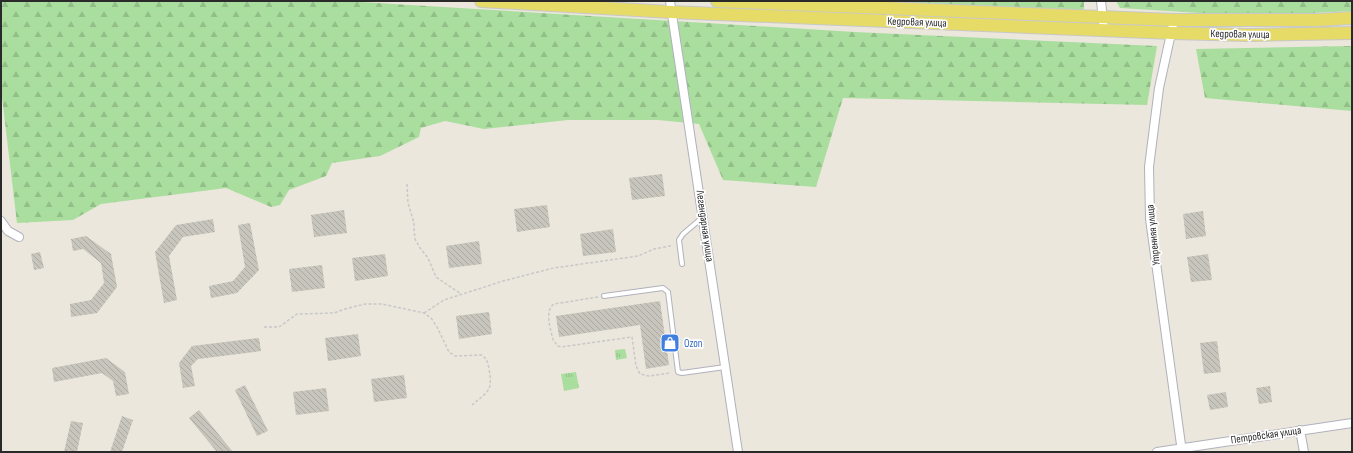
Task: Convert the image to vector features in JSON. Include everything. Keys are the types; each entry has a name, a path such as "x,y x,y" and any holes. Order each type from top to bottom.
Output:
{"main road":[{"name":"Кедровая улица","path":"481,1 671,7 1172,33 1248,35 1352,33"},
{"name":"Кедровая улица","path":"717,1 811,3 1174,20 1318,20 1352,18"}],"street":[{"path":"1101,1 1104,30"},
{"name":"Легендарная улица","path":"671,7 738,452"},
{"name":"Утренняя улица","path":"1174,20 1159,88 1149,167 1150,219 1181,450"},
{"path":"1,221 8,231 19,237"},
{"name":"Петровская улица","path":"1157,452 1181,450 1352,423"},
{"path":"1300,430 1304,452"}],"lane":[{"path":"682,264 679,240 683,234 703,217"},
{"path":"604,296 663,288 665,289 668,292 678,372 682,373 726,367"}],"path":[{"path":"407,184 408,203 414,223 415,239 428,258 436,277 462,294"},
{"path":"424,313 444,300 503,281 554,268 638,256 654,248 670,246 679,240"},
{"path":"604,296 554,304 551,306 549,313 554,343 561,347 632,337 636,366 640,374 648,376 678,372"},
{"path":"264,327 279,327 297,314 334,313 365,304 382,304 424,313 431,318 437,327 449,352 455,356 482,356 485,358 491,382 490,387 488,391 472,405"}],"green space":[{"path":"1,1 344,1 855,32 1157,46 1147,105 843,98 816,187 723,180 699,124 658,120 568,120 484,129 445,121 421,128 419,137 380,156 332,163 326,176 289,190 280,205 271,207 226,188 101,204 73,220 17,223 1,89"},
{"path":"776,1 1084,1 1084,14"},
{"path":"1116,1 1352,1 1352,11 1247,16 1120,8"},
{"path":"1352,46 1352,111 1205,98 1196,49"},
{"path":"625,349 627,358 616,360 615,350"},
{"path":"576,372 579,388 564,391 561,374"}],"building":[{"path":"662,174 665,196 632,200 629,178"},
{"path":"547,205 550,227 517,232 514,209"},
{"path":"344,210 347,233 314,237 311,215"},
{"path":"1203,211 1206,236 1186,239 1183,214"},
{"path":"213,219 215,232 183,237 169,256 177,300 164,303 155,252 176,225"},
{"path":"250,223 259,270 237,293 211,298 209,286 233,281 245,267 238,225"},
{"path":"613,229 616,252 583,256 580,234"},
{"path":"86,236 111,254 117,287 97,313 71,317 70,304 91,300 104,283 101,263 83,249 73,251 71,239"},
{"path":"479,241 482,264 449,268 446,246"},
{"path":"40,252 44,268 34,270 31,254"},
{"path":"385,254 388,276 355,281 352,258"},
{"path":"1208,254 1212,280 1191,282 1187,257"},
{"path":"322,265 325,288 292,292 289,269"},
{"path":"660,301 669,365 646,369 640,325 559,337 556,316"},
{"path":"489,312 492,334 459,339 456,316"},
{"path":"358,334 361,356 328,361 325,338"},
{"path":"259,338 261,351 198,359 191,366 195,386 183,388 179,363 192,346"},
{"path":"1217,341 1221,372 1204,374 1200,343"},
{"path":"106,358 125,372 129,394 116,396 113,381 102,373 54,382 52,368"},
{"path":"404,375 407,398 374,402 371,379"},
{"path":"245,385 268,431 257,436 235,390"},
{"path":"1270,386 1272,402 1259,404 1256,388"},
{"path":"326,388 329,411 296,415 293,392"},
{"path":"1226,392 1228,407 1210,410 1207,395"},
{"path":"199,410 233,452 217,452 189,418"},
{"path":"122,416 133,420 122,452 110,452"},
{"path":"71,421 83,423 77,452 64,452"}],"place":[{"name":"Ozon","path":"670,343"}]}
